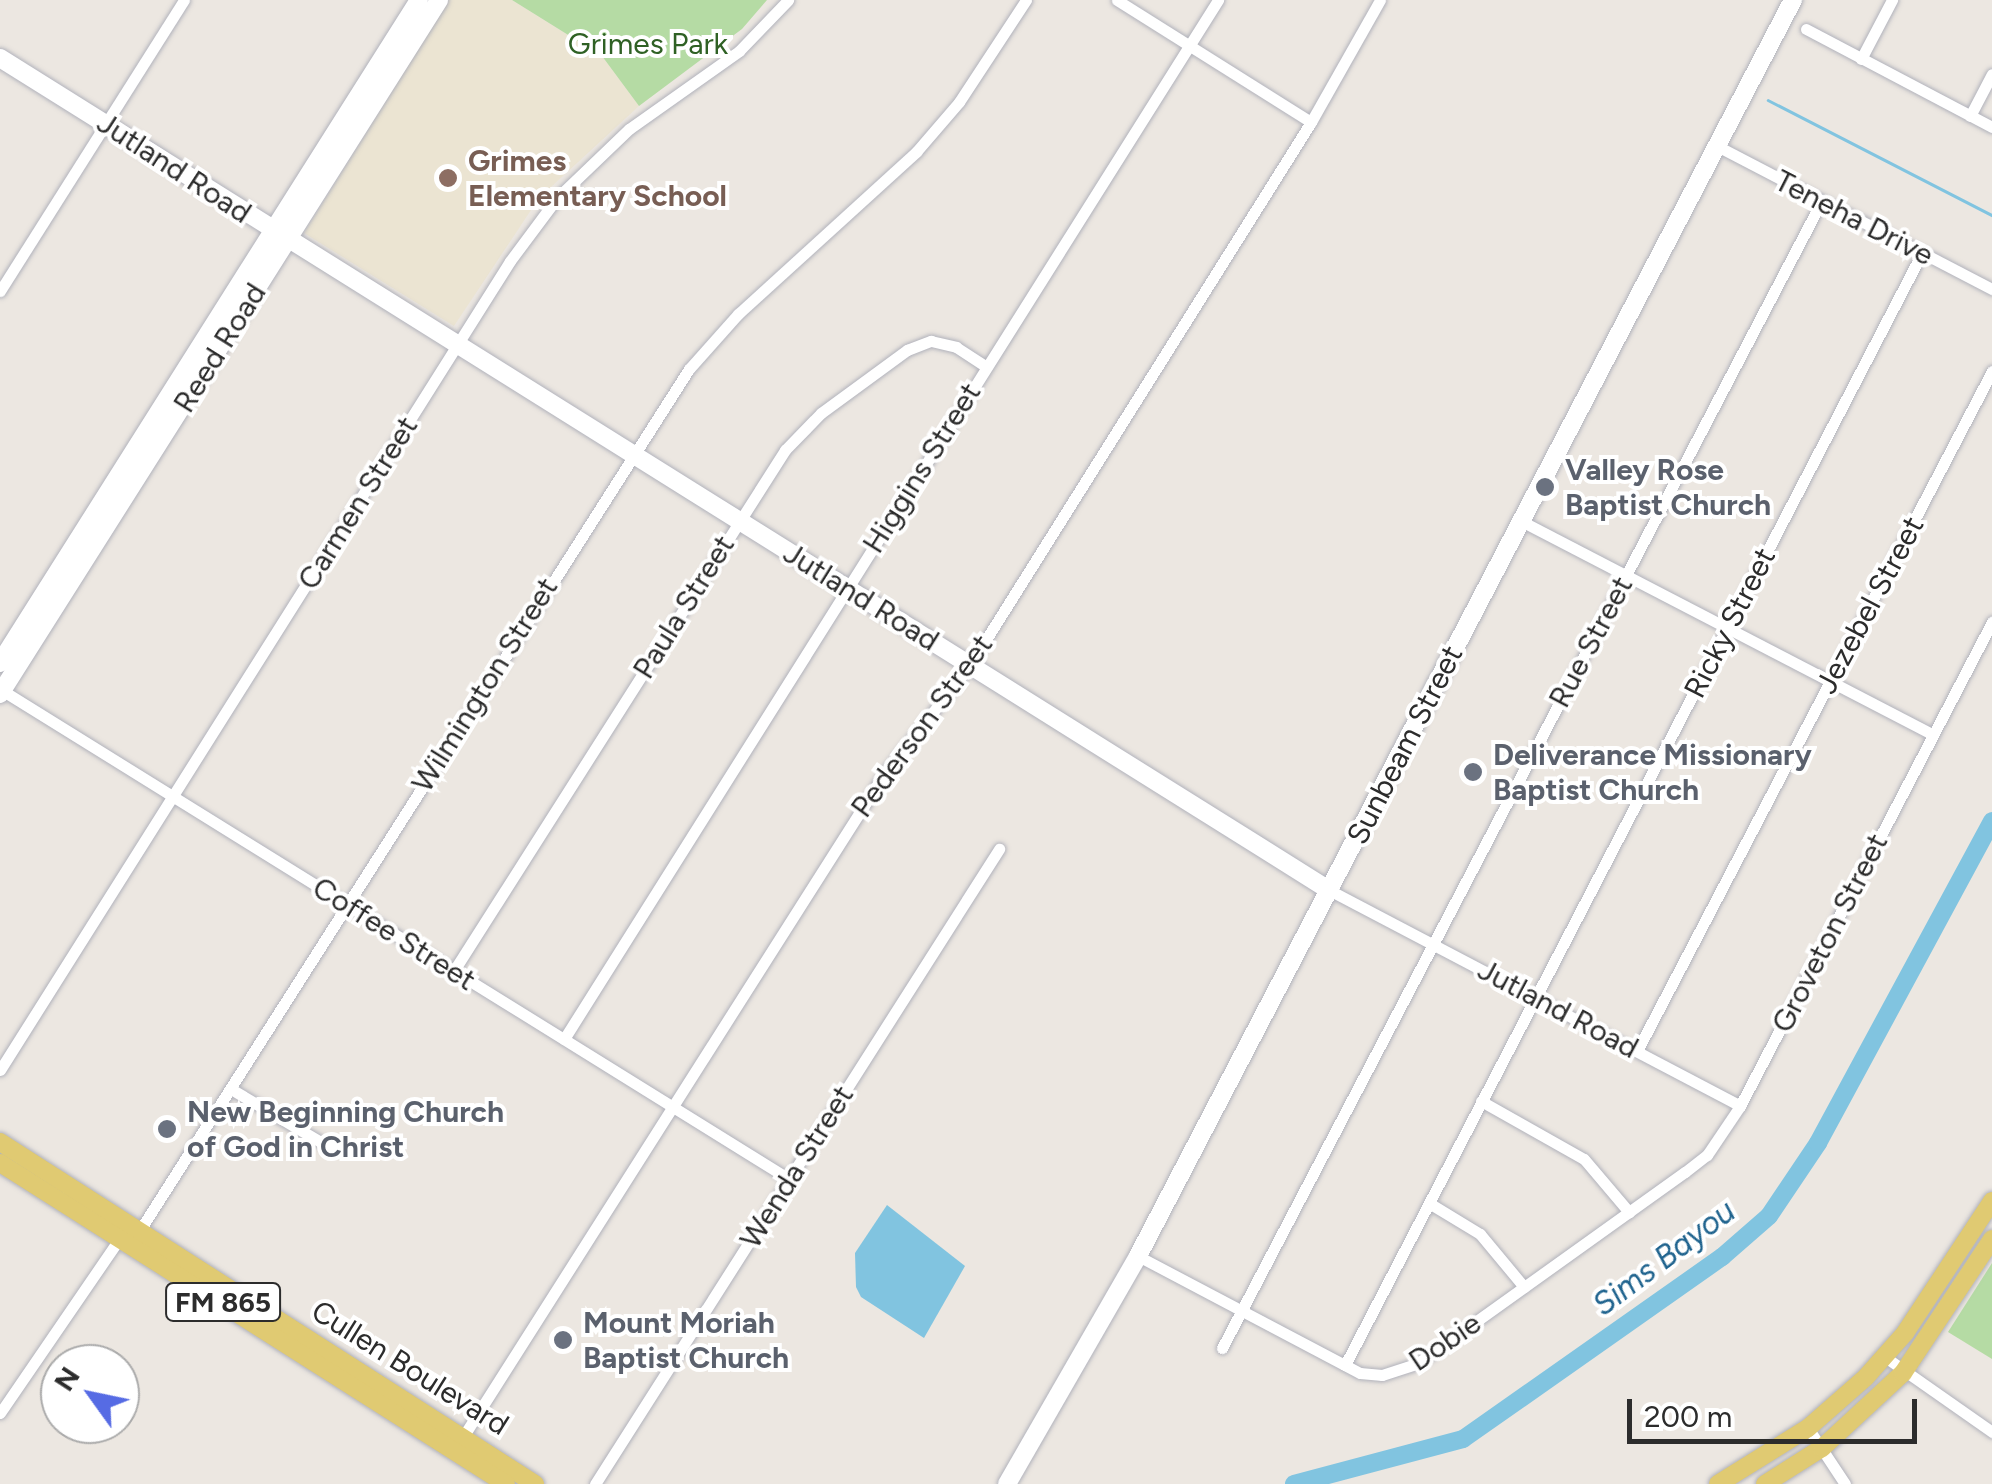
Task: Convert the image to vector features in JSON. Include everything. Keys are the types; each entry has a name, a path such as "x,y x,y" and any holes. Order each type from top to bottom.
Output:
{"main road":[{"name":"Cullen Boulevard","path":"0,1142 140,1230 254,1312"},
{"name":"Cullen Boulevard","path":"0,1162 120,1238 254,1312 535,1484"},
{"path":"1718,1484 1808,1428 1885,1357 1992,1202"},
{"path":"1766,1484 1822,1448 1903,1373 1992,1240"},
{"name":"Cullen Boulevard","path":"460,1441 506,1484"}],"street":[{"path":"0,291 184,0"},
{"name":"Reed Road","path":"1,691 105,514 369,94 419,0"},
{"name":"Reed Road","path":"369,94 439,0"},
{"name":"Carmen Street","path":"0,1070 510,261 580,172 628,129 739,51 788,0"},
{"name":"Wilmington Street","path":"140,1230 631,452 689,369 738,314 869,201 938,127 1026,0"},
{"path":"1117,0 1311,122"},
{"name":"Higgins Street","path":"564,1039 1218,0"},
{"name":"Pederson Street","path":"460,1441 884,774 970,665 1311,122 1380,0"},
{"name":"Sunbeam Street","path":"1007,1484 1138,1256 1792,0"},
{"path":"1861,58 1892,0"},
{"path":"1806,29 1992,127"},
{"name":"Jutland Road","path":"0,58 1329,890 1740,1106"},
{"path":"1970,116 1992,74"},
{"name":"Teneha Drive","path":"1717,146 1992,289"},
{"name":"Rue Street","path":"1222,1348 1821,202"},
{"name":"Ricky Street","path":"1345,1366 1922,253"},
{"name":"Paula Street","path":"454,972 786,450 821,414 907,350 931,341 956,347 985,366"},
{"name":"Jezebel Street","path":"1638,1051 1992,371"},
{"name":"Reed Road","path":"0,663 105,514"},
{"path":"1521,522 1729,626 1933,735"},
{"name":"Groveton Street","path":"1629,1212 1706,1155 1740,1106 1992,622"},
{"name":"Coffee Street","path":"1,691 789,1179"},
{"name":"Wenda Street","path":"595,1484 998,849"},
{"path":"231,1089 328,1147"},
{"path":"1481,1101 1584,1159 1629,1212"},
{"path":"1429,1203 1480,1234 1524,1287"},
{"name":"Dobie","path":"1138,1256 1360,1373 1401,1372 1629,1212"},
{"path":"0,1414 120,1238 140,1230"},
{"path":"1885,1357 1992,1432"},
{"path":"1808,1428 1845,1484"}],"shaded area":[{"name":"Grimes Elementary School","path":"449,0 512,0 602,56 639,106 539,198 454,326 304,233"}],"green space":[{"name":"Grimes Park","path":"512,0 767,0 742,29 639,106 602,56"},
{"path":"1992,1263 1992,1359 1948,1332"}],"water":[{"path":"887,1205 965,1266 924,1338 861,1297 856,1287 855,1253"}],"waterway":[{"path":"1768,100 1992,215"},
{"name":"Sims Bayou","path":"1294,1484 1463,1439 1722,1257 1769,1216 1818,1143 1992,821"}],"place":[{"name":"Grimes Elementary School","path":"448,178"},
{"name":"Valley Rose Baptist Church","path":"1545,487"},
{"name":"Deliverance Missionary Baptist Church","path":"1473,772"},
{"name":"New Beginning Church of God in Christ","path":"167,1129"},
{"name":"Mount Moriah Baptist Church","path":"563,1340"}]}
